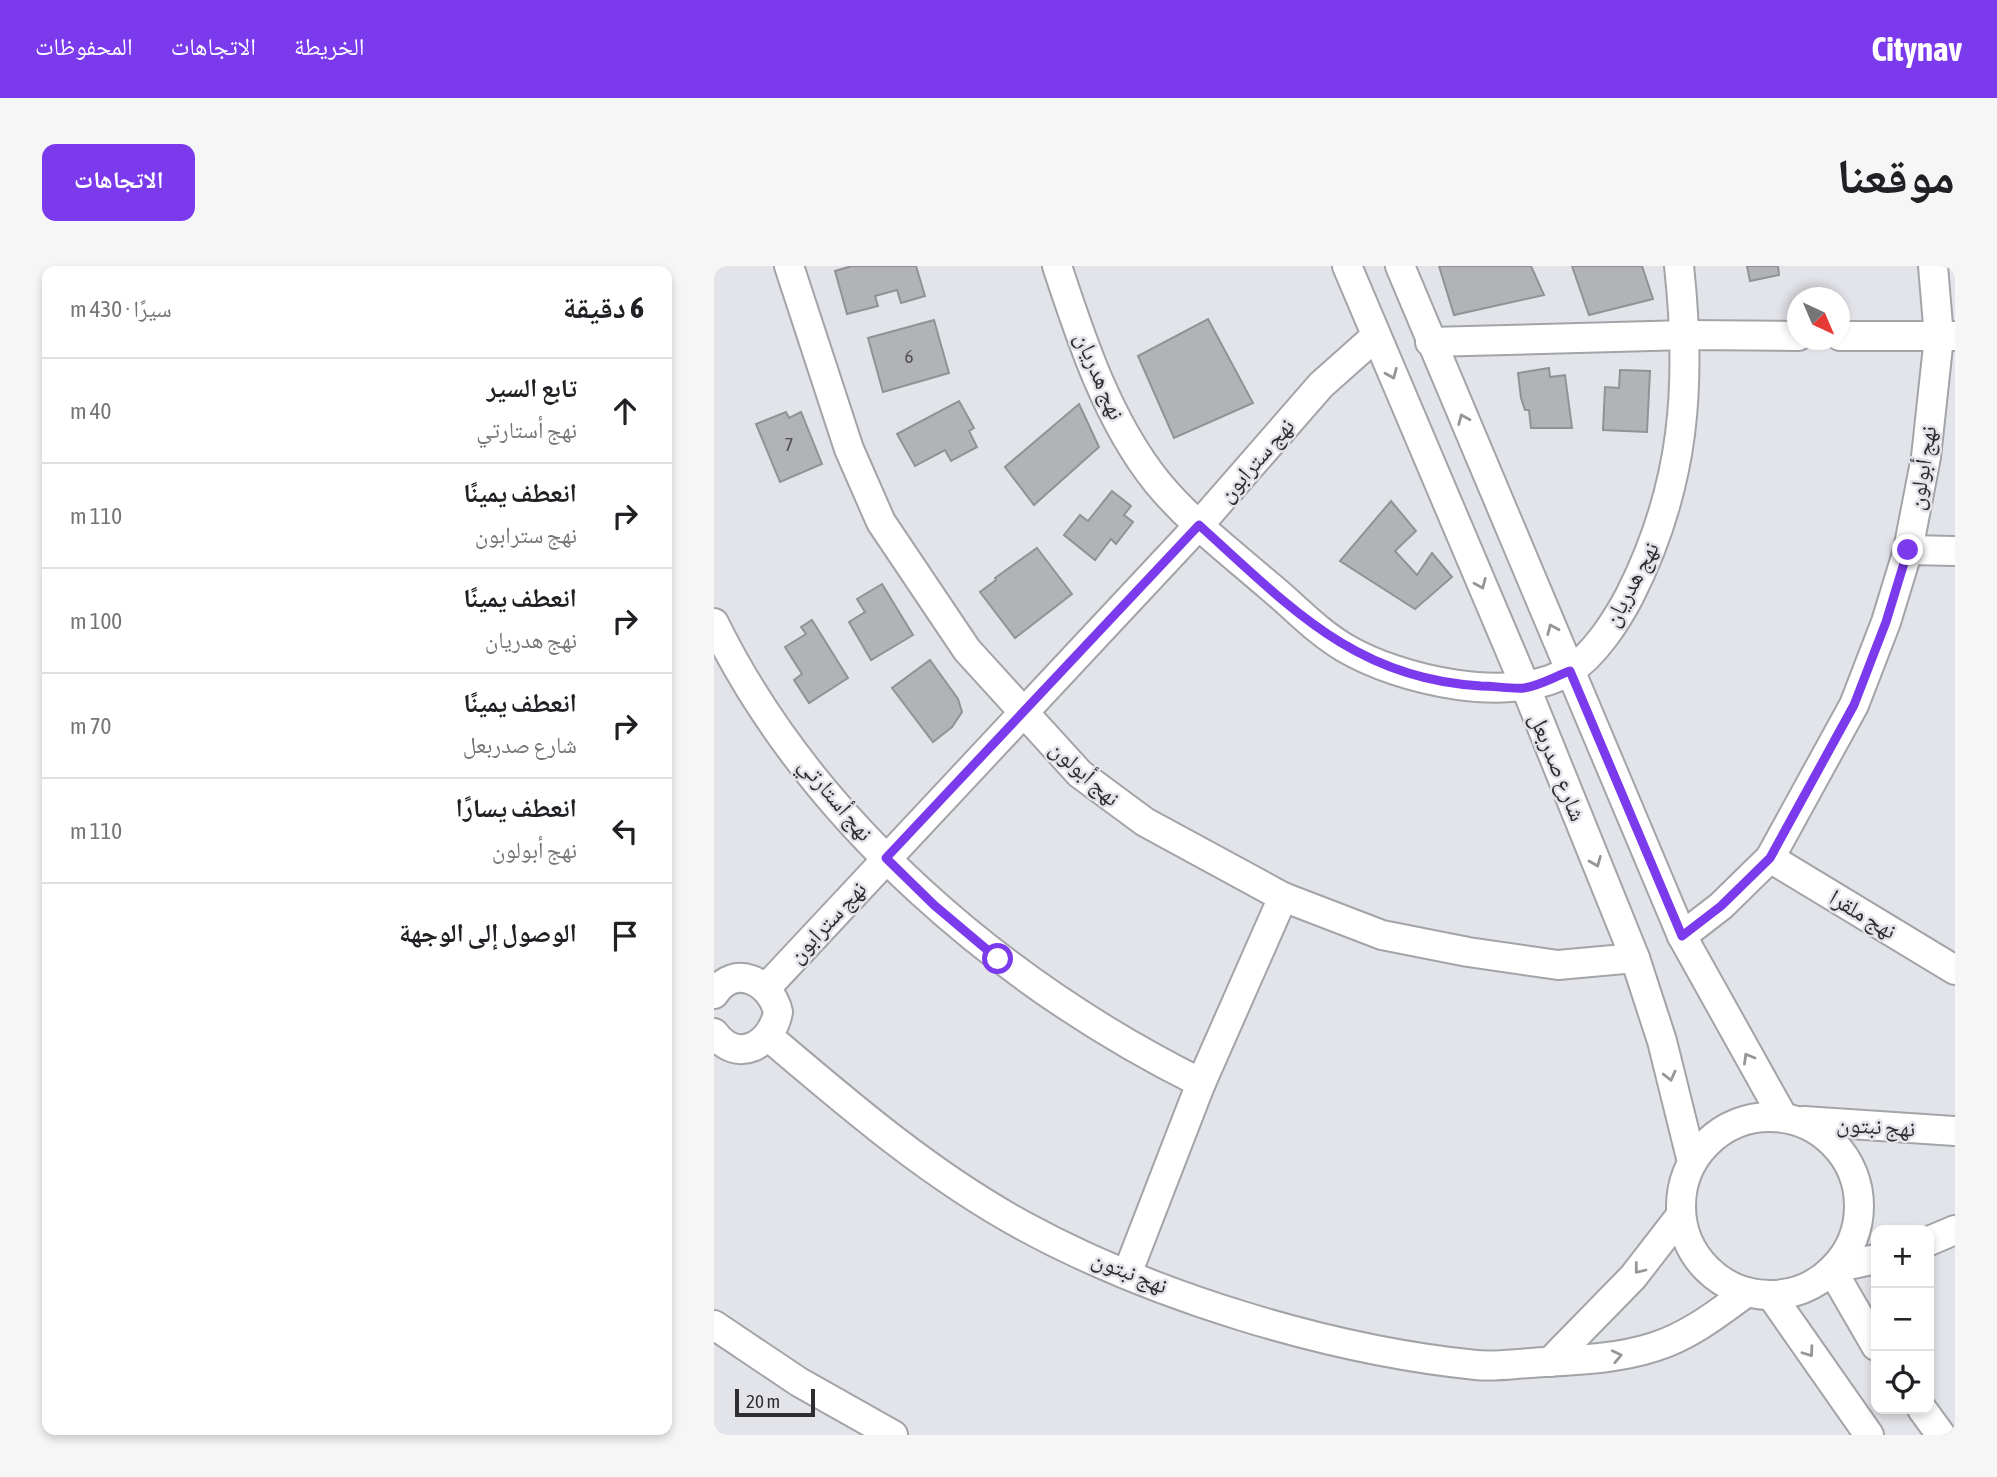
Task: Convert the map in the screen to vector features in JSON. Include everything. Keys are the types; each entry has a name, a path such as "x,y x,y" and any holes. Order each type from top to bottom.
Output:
{"street":[{"name":"نهج أبولون","path":"789,266 849,449 881,522 967,650 1080,774 1145,822 1283,897 1382,934 1468,952 1558,965 1634,958"},
{"name":"نهج هدريان","path":"1057,266 1093,364 1123,430 1157,482 1199,525 1315,626 1345,648 1412,675 1462,685 1526,688 1570,671 1614,625 1652,551 1671,493 1683,422 1687,335 1679,266"},
{"name":"شارع صدربعل","path":"1347,266 1526,688 1634,958 1662,1041 1692,1162"},
{"name":"شارع صدربعل","path":"1400,266 1682,936 1790,1119"},
{"name":"نهج أبولون","path":"1682,936 1721,906 1770,858 1854,705 1886,622 1908,550 1947,337 1933,266"},
{"path":"1430,342 1687,335 1787,336"},
{"name":"نهج سترابون","path":"767,987 1024,715 1199,525 1321,386 1376,336"},
{"path":"1850,336 1947,337"},
{"path":"1908,550 1955,551"},
{"name":"نهج أستارتي","path":"714,623 736,669 818,782 886,858 934,905 998,959 1141,1053 1201,1083"},
{"name":"نهج ملقرا","path":"1770,858 1955,970"},
{"path":"1127,1274 1201,1083 1283,897"},
{"path":"715,990 728,982 741,979 767,987 778,1012 769,1037 757,1046 744,1049 730,1047 716,1040"},
{"name":"نهج نبتون","path":"769,1037 904,1150 1022,1225 1127,1274 1249,1317 1388,1353 1479,1366 1610,1359 1656,1347 1689,1333 1759,1294"},
{"path":"1756,1117 1790,1119 1829,1138 1851,1167 1860,1202 1854,1238 1833,1269 1804,1289 1759,1294 1722,1282 1702,1264 1688,1241 1681,1215 1682,1188 1692,1162 1708,1141 1731,1125 1756,1117"},
{"name":"نهج نبتون","path":"1790,1119 1955,1131"},
{"path":"1550,1362 1633,1277 1681,1215"},
{"path":"1934,1239 1955,1230"},
{"path":"1833,1269 1871,1260"},
{"path":"1833,1269 1871,1337"},
{"path":"1759,1294 1869,1435"},
{"path":"714,1325 799,1382 893,1435"},
{"path":"1926,1414 1941,1435"}],"building":[{"path":"852,266 916,266 925,296 901,303 897,290 875,296 878,306 847,314 835,271"},
{"path":"1439,266 1531,266 1544,295 1454,315"},
{"path":"1572,266 1642,266 1653,299 1589,315"},
{"path":"1747,266 1778,266 1779,275 1750,281"},
{"path":"1208,319 1253,403 1174,438 1138,356"},
{"path":"934,320 949,373 883,392 868,338"},
{"path":"1549,368 1550,377 1565,375 1572,428 1531,428 1529,410 1525,410 1521,398 1518,373"},
{"path":"1620,370 1650,371 1647,432 1603,430 1605,387 1619,388"},
{"path":"959,401 974,428 969,431 977,447 951,461 945,450 915,466 897,434"},
{"path":"1079,404 1099,447 1034,505 1005,467"},
{"path":"786,412 789,418 801,412 822,464 780,482 756,424"},
{"path":"1112,491 1131,506 1124,515 1133,522 1116,544 1111,539 1095,560 1064,535 1080,515 1088,521"},
{"path":"1391,501 1416,531 1395,551 1417,575 1432,553 1452,577 1415,609 1340,561"},
{"path":"1037,548 1072,594 1015,638 980,592"},
{"path":"882,584 913,635 871,660 849,622 865,612 857,599"},
{"path":"812,620 848,678 809,703 794,680 802,674 785,647 806,634 801,627"},
{"path":"930,660 958,699 962,712 952,727 933,742 892,688"}],"route":[{"path":"998,959 934,905 886,858 1024,715 1199,525 1315,626 1345,648 1375,662 1412,675 1462,685 1526,688 1570,671 1682,936 1721,906 1770,858 1854,705 1886,622 1908,550"}]}
